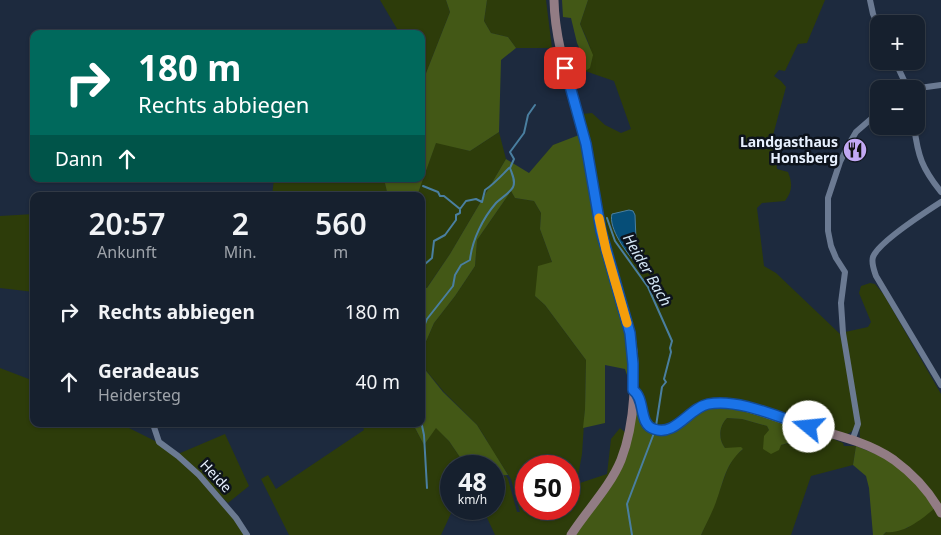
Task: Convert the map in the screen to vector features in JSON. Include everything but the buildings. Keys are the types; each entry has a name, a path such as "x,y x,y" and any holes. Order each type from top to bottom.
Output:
{"main road":[{"path":"554,0 559,44 586,144 601,231 630,333 633,364 633,390 629,430 622,457 617,470 571,535"},
{"path":"633,390 639,396 646,422 655,430 670,429 704,405 727,404 750,408 878,451 902,466 922,486 941,514"}],"street":[{"path":"870,0 873,15"},
{"path":"925,87 941,85"},
{"path":"852,441 858,424 842,332 841,303 845,272 831,246 828,231 828,204 837,169 849,144 856,132 870,120"},
{"path":"916,135 920,159 925,170 941,192"},
{"path":"941,202 886,242 874,254 872,259 876,276 941,385"},
{"name":"Heide","path":"154,427 159,442 199,475 236,518 247,535"}],"green space":[{"path":"380,0 446,0 450,12 425,76 425,30 398,30"},
{"path":"446,0 487,0 484,21 491,33 508,37 516,48 501,60 499,132 470,151 436,143 425,174 425,76 450,12"},
{"path":"487,0 546,0 552,48 516,48 508,37 491,33 484,21"},
{"path":"562,0 588,0 580,24 593,55 590,68 585,71 580,69 583,56 577,43 571,18 563,17"},
{"path":"588,0 825,0 807,43 798,44 785,71 779,70 774,76 786,87 772,139 775,145 777,169 788,172 791,180 790,191 785,201 762,203 757,208 764,266 776,273 840,334 857,422 855,428 849,433 842,436 752,408 670,427 652,427 640,392 635,346 602,225 582,114 592,113 605,125 621,133 631,129 614,81 585,71 589,66 592,55 580,24","holes":["635,215 636,263 620,243 611,224"]},
{"path":"499,132 506,159 450,254 426,289 425,192 418,192 422,182 425,182 425,173 436,142 470,151"},
{"path":"579,135 624,319 629,347 631,387 625,369 605,365 605,423 583,428 586,360 545,305 535,296 538,266 552,262 540,229 541,213 534,201 515,198 511,191 477,240 475,266 434,323 425,344 425,288 427,288 450,254 506,159 529,173 553,145"},
{"path":"274,182 385,182 387,192 272,192"},
{"path":"385,182 422,182 418,192 387,192"},
{"path":"511,191 515,198 534,201 541,213 540,229 552,262 535,296 545,305 586,360 585,409 580,465 580,455 515,455 515,494 511,479 505,470 505,455 495,455 477,425 444,392 425,369 425,344 434,323 475,266 477,240"},
{"path":"30,214 30,292 0,288 0,216"},
{"path":"870,283 875,284 884,295 941,394 941,512 860,439 859,416 845,332 868,327 871,322 859,293 861,286"},
{"path":"0,368 30,379 30,427 127,427 155,441 198,476 224,506 245,535 0,535"},
{"path":"425,370 443,392 477,425 496,455 459,455 449,441 436,428 424,445 415,427 425,427"},
{"path":"633,391 644,418 659,430 698,408 727,404 808,429 788,443 781,445 779,450 771,454 763,449 764,436 769,430 767,426 742,419 727,418 721,429 720,437 725,448 741,447 743,449 729,467 701,535 571,535 622,457"},
{"path":"727,418 742,419 767,426 769,430 767,434 781,445 789,443 808,429 843,443 844,446 856,446 853,465 811,476 791,535 701,535 727,470 734,457 743,449 725,448 720,437 721,429"},
{"path":"363,427 415,427 424,445 436,427 459,455 440,455 440,520 448,520 441,535 289,535 261,479 268,475 276,489 364,430"},
{"path":"620,428 627,434 622,457 580,520 580,483 607,474 611,439"},
{"path":"225,434 249,486 228,503 178,454"},
{"path":"856,446 883,457 905,471 935,508 919,521 906,528 899,531 886,532 883,535 873,535 869,488 866,476 853,465"},
{"path":"505,476 508,479 515,505 515,520 580,520 570,535 495,535 488,520 505,520"},
{"path":"935,508 941,518 941,535 883,535 886,532 907,528"}],"water":[{"path":"629,210 633,211 635,215 637,264 619,240 612,220 612,214"}],"waterway":[{"path":"425,324 453,286 455,275 461,265 470,260 476,237 487,215 496,203 513,187 514,180 510,168 514,159 510,152 524,133 528,115 535,105"},
{"path":"423,186 438,192 440,196 444,196 460,209 466,201 476,199 482,202 485,190 509,168"},
{"path":"425,264 432,258 434,241 445,235 456,220 456,215 460,213 460,210"},
{"name":"Heider Bach","path":"607,218 615,241 648,287 672,341 664,379 666,382 662,387 656,426"},
{"path":"425,264 425,270"},
{"path":"422,427 427,488"},
{"name":"Heider Bach","path":"632,535 627,504 654,433"}],"slow traffic":[{"path":"599,218 627,323"}],"place":[{"name":"Landgasthaus Honsberg","path":"855,150"}],"route":[{"path":"565,68 586,144 601,231 630,333 633,390 639,396 647,424 654,430 668,429 704,405 727,404 750,408 809,427"}]}
